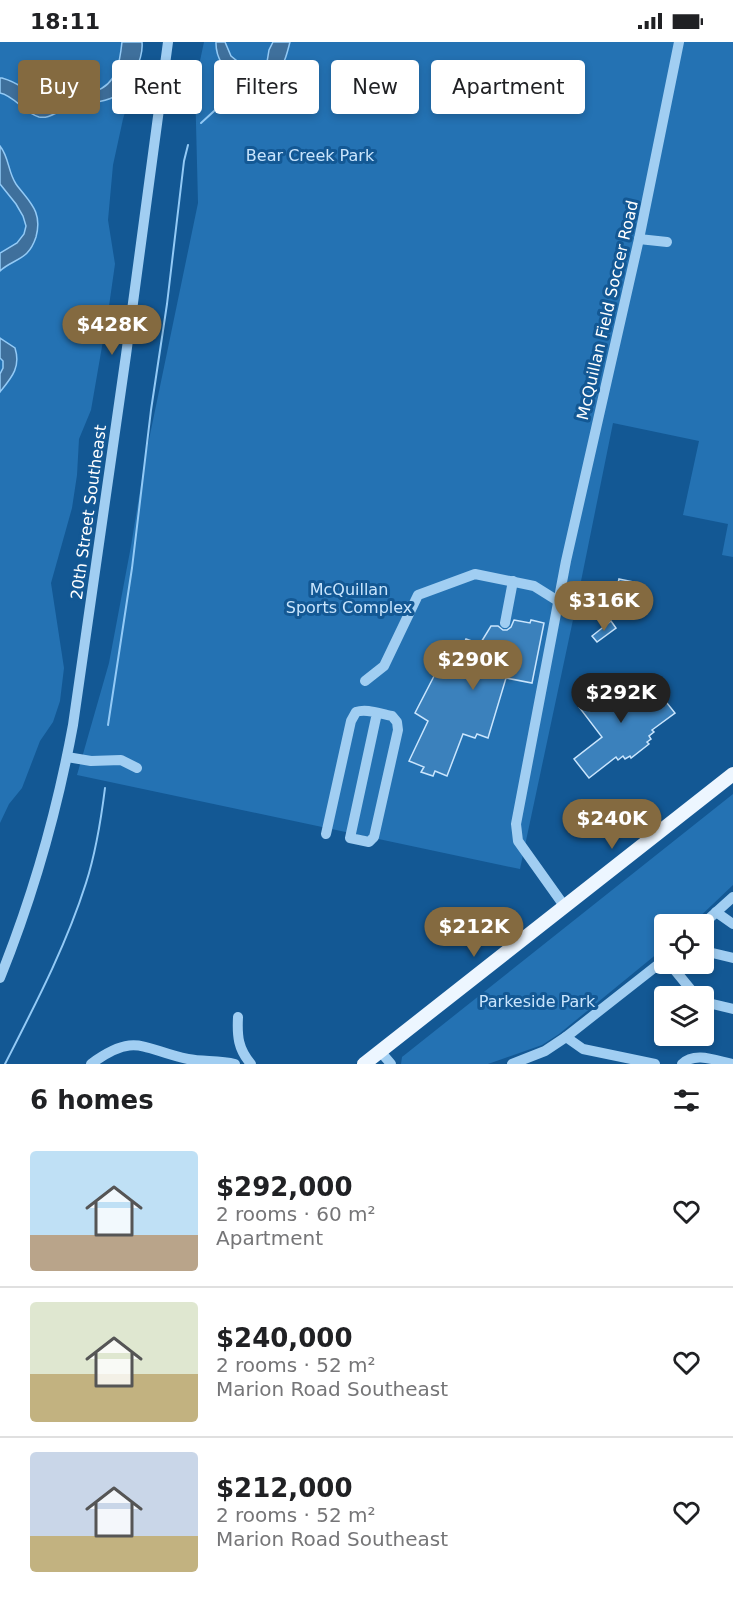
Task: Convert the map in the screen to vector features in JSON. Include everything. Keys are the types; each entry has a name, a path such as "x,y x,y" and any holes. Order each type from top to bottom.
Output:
{"main road":[{"path":"364,1064 733,774"}],"street":[{"name":"20th Street Southeast","path":"0,978 38,873 67,757 126,356 168,42"},
{"name":"McQuillan Field Soccer Road","path":"565,907 518,841 516,824 558,601 639,239 679,42"},
{"path":"639,239 667,242"},
{"path":"365,681 384,666 418,595 475,574 534,586 558,601"},
{"path":"505,623 513,581"},
{"path":"326,834 351,721 356,712 363,710 392,716 397,722 398,730 374,837 369,842 350,838 377,713"},
{"path":"67,757 91,761 121,760 137,768"},
{"path":"733,897 716,912 733,924"},
{"path":"714,953 733,958"},
{"path":"512,1064 545,1051 566,1037 654,968"},
{"path":"678,974 688,986"},
{"path":"714,1004 733,1009"},
{"path":"238,1017 237,1039 251,1064"},
{"path":"566,1037 583,1049 628,1061 655,1064"},
{"path":"91,1064 124,1045 135,1045 192,1060 235,1064"},
{"path":"380,1051 391,1064"},
{"path":"682,1064 694,1057 733,1064"}],"green space":[{"path":"0,42 134,42 134,60 112,60 112,114 125,114 113,165 108,220 115,264 91,410 79,439 72,508 51,583 64,668 60,701 53,722 40,741 22,788 9,804 0,823"},
{"name":"McQuillan Sports Complex","path":"204,42 733,42 733,557 722,555 728,524 683,515 699,441 613,423 520,869 77,775 109,663 146,454 198,203 196,114 202,114 202,60 200,60"},
{"name":"Parkeside Park","path":"733,794 733,885 703,914 654,914 654,956 559,1034 542,1045 488,1064 401,1064 402,1057"}],"shaded area":[{"path":"122,42 142,42 139,60 119,60"},
{"path":"216,42 225,42 231,56 236,60 220,60"},
{"path":"273,42 290,42 284,60 267,60"},
{"path":"0,78 18,85 18,103 0,93"},
{"path":"112,79 112,97 100,101 100,89"},
{"path":"32,114 54,114 43,117"},
{"path":"0,146 13,179 34,208 38,228 28,251 0,271 0,253 17,243 24,234 26,226 16,204 0,184"},
{"path":"0,338 15,348 17,361 12,376 0,392 3,361 0,358"}],"building":[{"path":"619,579 634,582 630,598 635,599 633,608 616,604 618,596 615,595"},
{"path":"514,620 544,623 532,683 506,678 488,738 477,734 475,738 463,734 447,776 435,771 433,776 421,772 424,767 409,761 428,721 415,713 447,651 458,657 466,639 480,644 491,626 507,630"},
{"path":"611,621 616,628 597,642 592,636"},
{"path":"618,674 625,683 630,679 648,702 659,693 675,713 652,730 654,732 649,736 651,739 647,742 649,744 631,758 630,756 625,759 623,756 618,760 616,757 589,778 574,759 602,737 579,707 584,703 590,711 604,701 596,691"}],"waterway":[{"path":"201,123 214,111"},
{"path":"108,725 132,568 151,410 188,145"},
{"path":"5,1064 49,975 78,906 90,871 105,788"}],"park label":[{"name":"Bear Creek Park","path":"310,155"}]}
